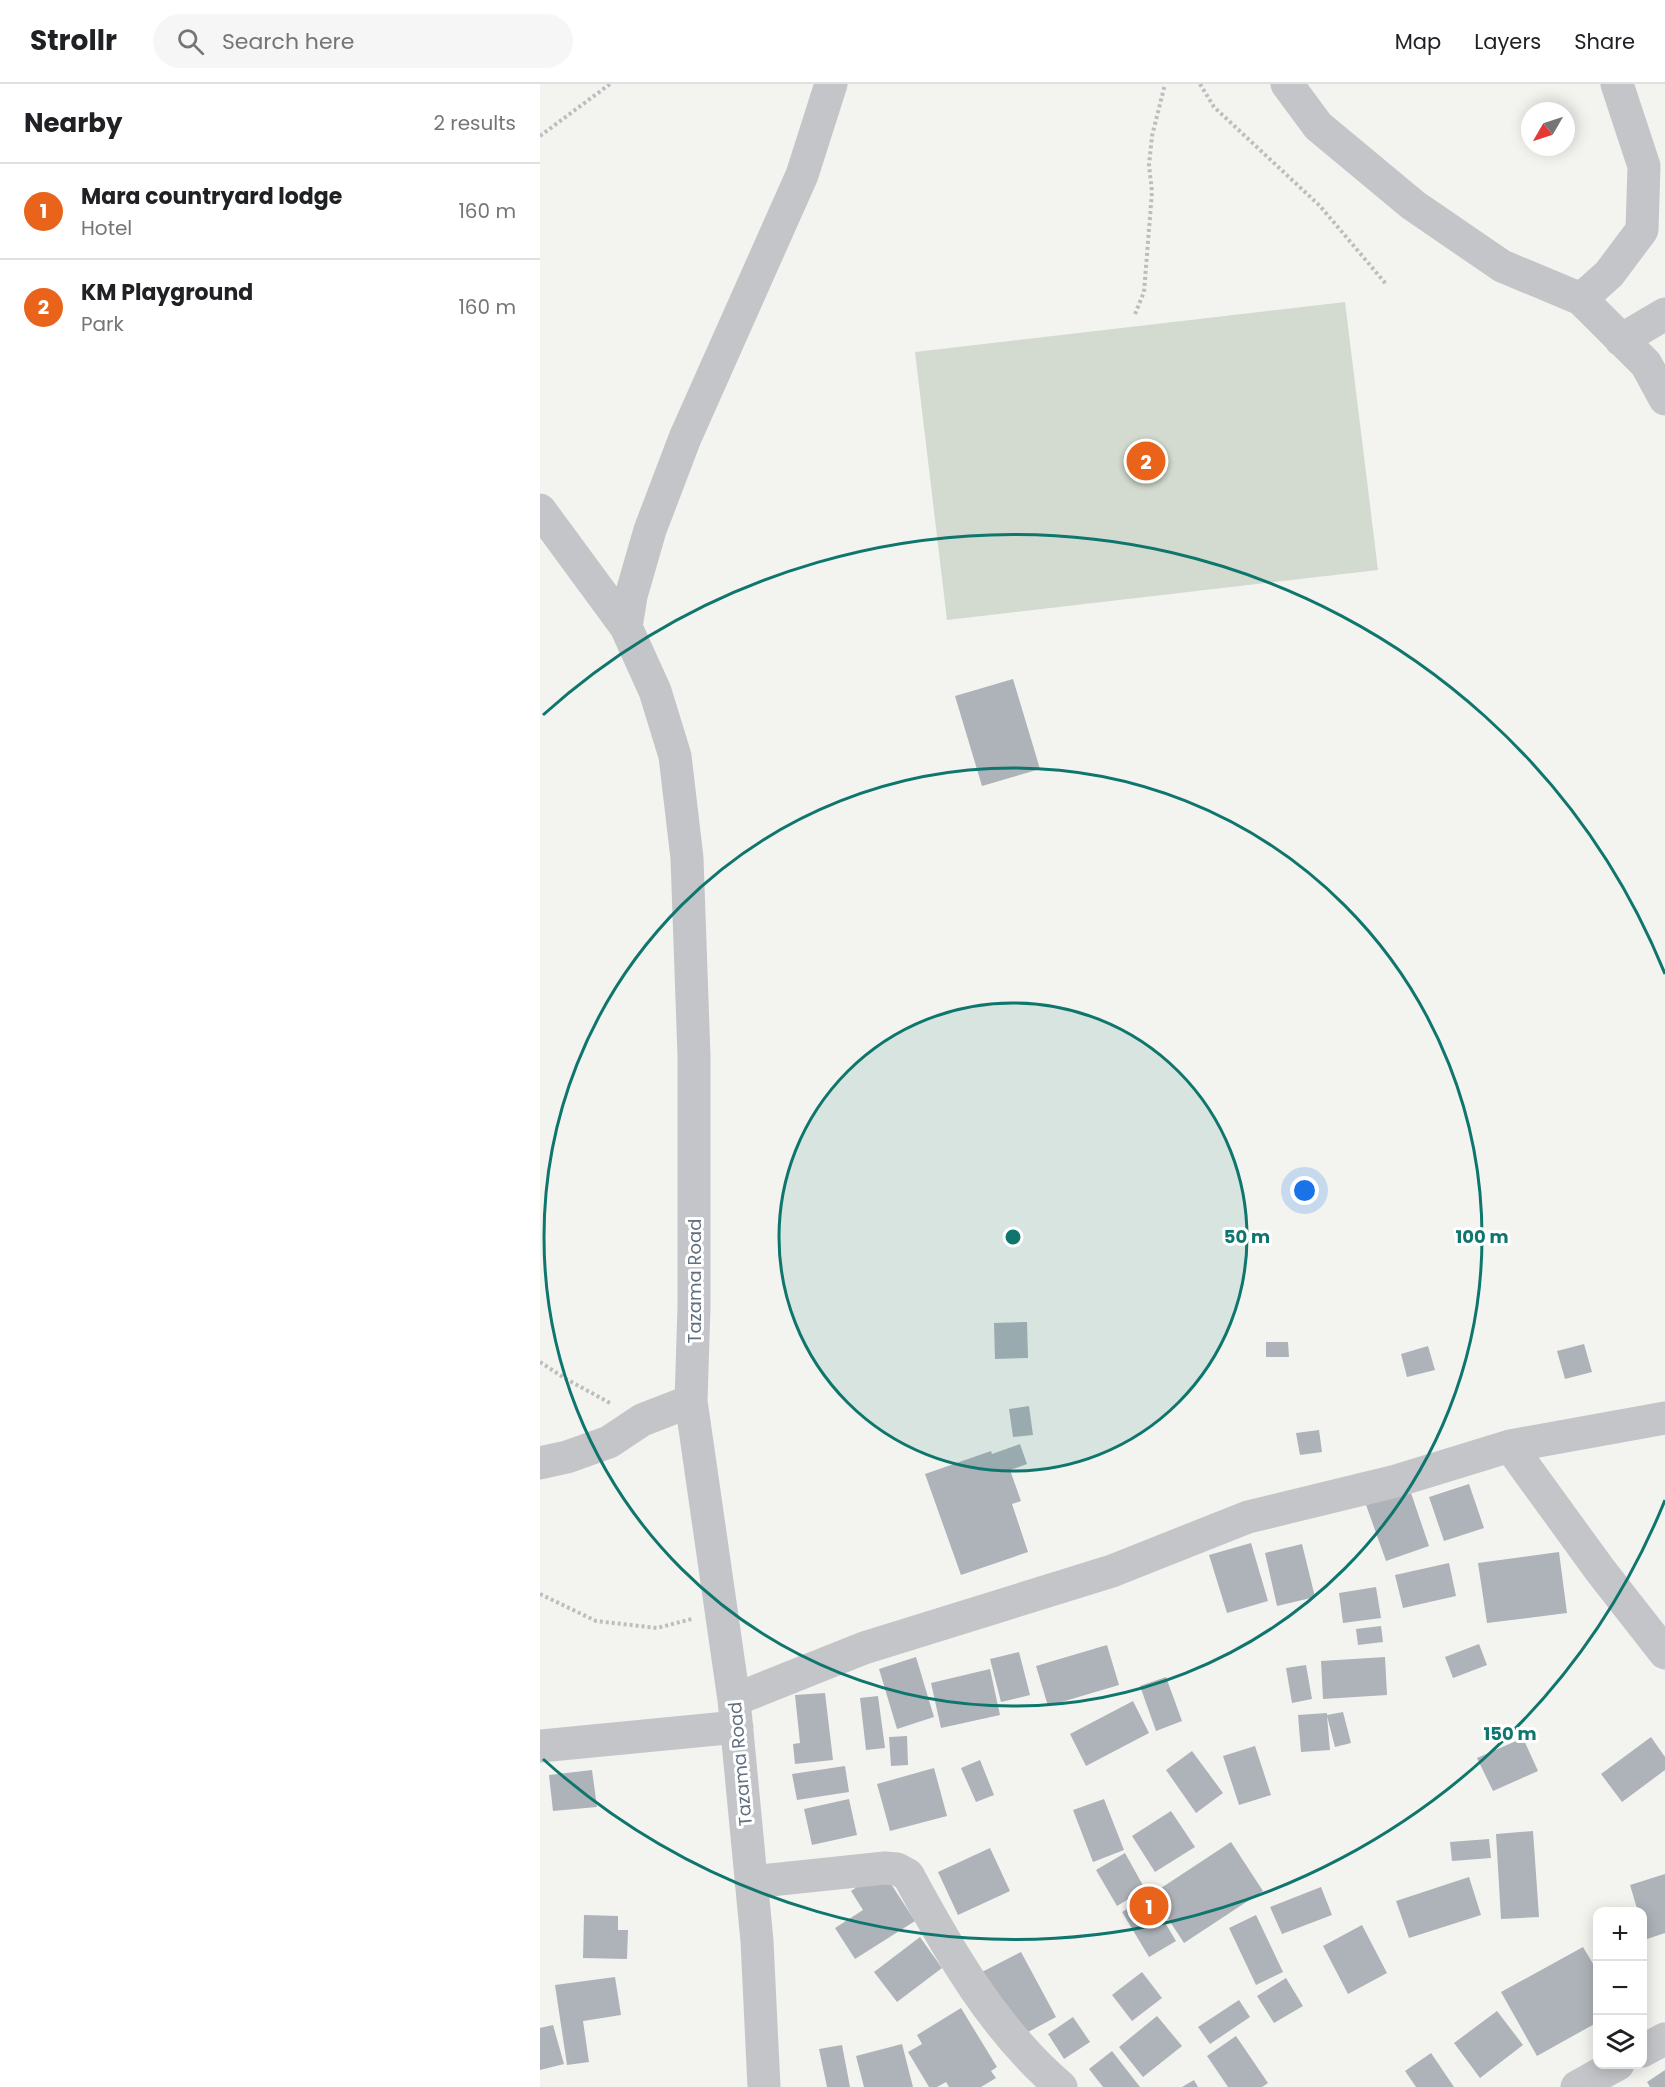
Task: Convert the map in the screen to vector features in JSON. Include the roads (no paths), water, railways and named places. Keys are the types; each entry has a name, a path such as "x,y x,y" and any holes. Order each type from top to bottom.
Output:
{"street":[{"path":"626,627 631,596 654,520 685,438 802,175 831,84"},
{"path":"1287,84 1318,126 1413,205 1502,266 1581,299 1646,364 1665,399"},
{"path":"1581,299 1609,274 1642,230 1644,166 1617,84"},
{"path":"1621,340 1665,314"},
{"name":"Tazama Road","path":"540,510 626,627 655,691 675,756 687,858 694,1056 694,1307 691,1401 736,1714 757,1941 764,2087"},
{"path":"540,1463 567,1457 609,1442 642,1420 691,1401"},
{"path":"540,1746 736,1714 864,1648 1112,1571 1248,1517 1396,1480 1510,1446 1665,1418"},
{"path":"1510,1446 1600,1570 1665,1653"},
{"path":"751,1882 885,1868 897,1869 908,1875 945,1943 992,2013 1038,2068 1061,2087"},
{"path":"1647,2048 1665,2039"},
{"path":"1577,2087 1609,2069"}],"place":[{"name":"KM Playground","path":"1146,461"},
{"name":"Mara countryard lodge","path":"1149,1906"}]}
